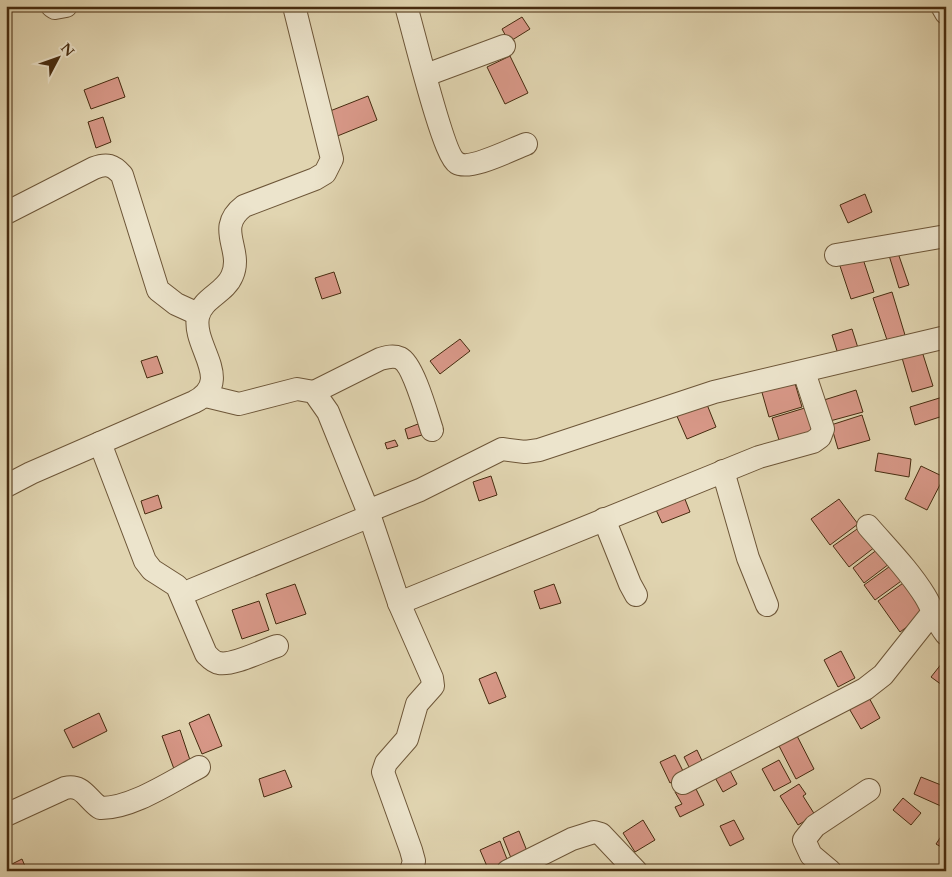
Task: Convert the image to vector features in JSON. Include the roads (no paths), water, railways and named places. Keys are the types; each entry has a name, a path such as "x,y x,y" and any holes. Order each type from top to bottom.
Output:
{"street":[{"path":"52,6 55,8 66,6"},
{"path":"6,486 31,473 206,396 211,387 212,375 197,322 198,314 202,306 227,285 232,276 234,262 230,220 235,213 254,201 315,179 325,173 330,166 330,148 294,6"},
{"path":"406,6 441,130 449,154 456,163 464,165 478,163 526,144"},
{"path":"942,6 946,12"},
{"path":"426,75 504,46"},
{"path":"6,213 94,168 105,164 115,167 122,175 158,290 176,304 198,314"},
{"path":"836,255 946,236"},
{"path":"182,594 363,519 368,512 420,490 502,449 532,452 714,392 946,337"},
{"path":"206,396 239,404 297,389 314,392 380,359 391,356 399,358 409,368 432,430"},
{"path":"399,603 759,457 814,442 820,437 823,429 804,372"},
{"path":"314,392 328,412 368,512 399,603 428,668 433,686 418,704 407,740 386,763 383,772 411,850 413,870"},
{"path":"100,443 145,561 152,570 177,586 206,654 220,664 277,646"},
{"path":"723,471 748,558 767,605"},
{"path":"604,519 636,595"},
{"path":"868,526 926,597 936,623 946,634"},
{"path":"683,783 865,689 883,675 933,612"},
{"path":"6,815 65,788 74,786 82,790 100,808 111,809 128,803 199,767"},
{"path":"830,871 811,855 804,840 815,826 869,790"},
{"path":"508,871 572,839 594,832 601,834 636,871"}]}
